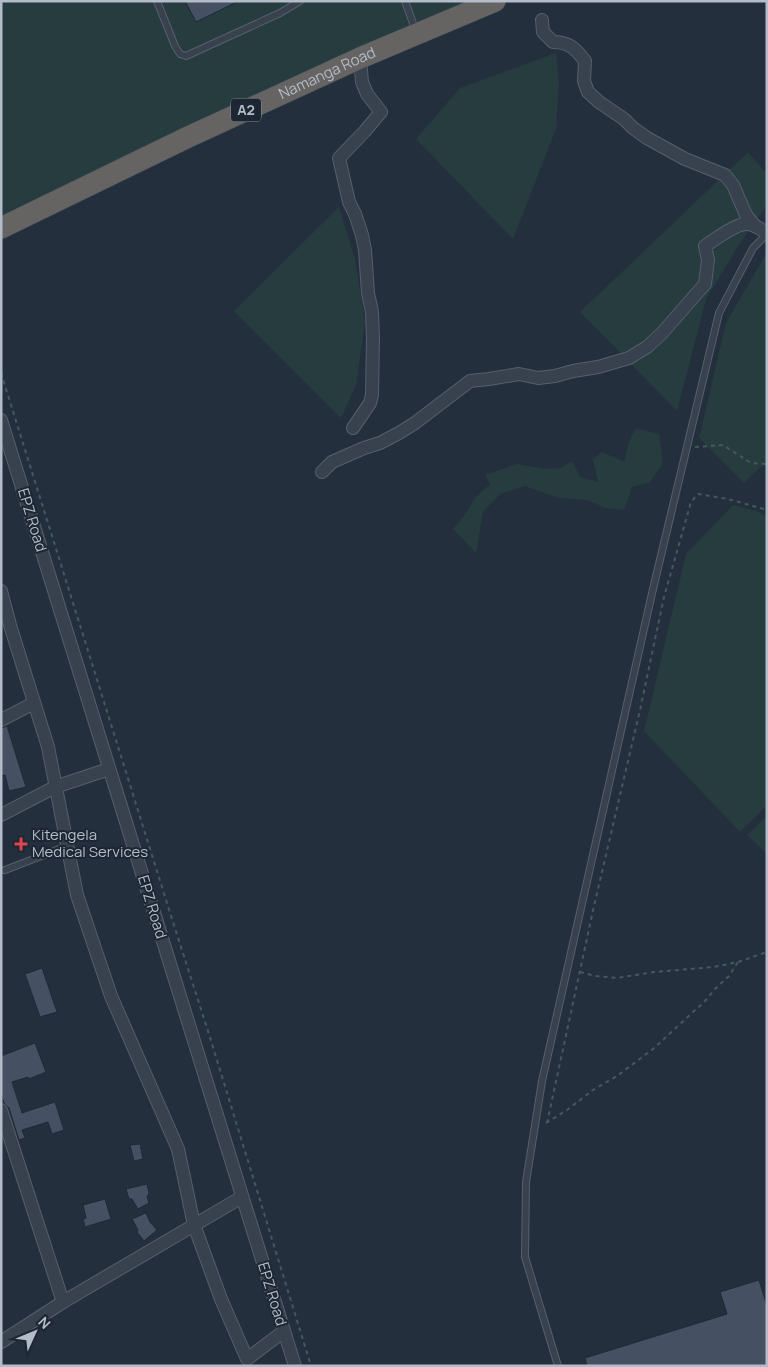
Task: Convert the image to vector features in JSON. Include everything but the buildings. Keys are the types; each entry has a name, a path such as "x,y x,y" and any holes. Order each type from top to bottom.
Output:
{"highway":[{"name":"Namanga Road","path":"1,228 186,138 360,58 495,1"}],"street":[{"path":"542,20 543,32 552,42 563,42 573,47 584,61 584,81 588,92 599,102 624,118 633,128 647,138 685,159 725,175 733,185 746,215 755,226 767,234"},
{"path":"353,428 370,403 372,395 372,312 368,293 362,235 349,202 339,158 381,112 367,94 362,82 360,58"},
{"path":"322,472 332,462 380,443 399,433 415,423 470,380 519,374 538,378 598,367 630,358 647,347 662,333 705,284 708,260 705,246 716,238 744,224 755,226"},
{"name":"EPZ Road","path":"1,420 295,1366"},
{"path":"1,591 6,627 48,747 78,895 111,996 178,1149 194,1225 243,1362 284,1330"},
{"path":"1,720 34,703"},
{"path":"1,815 55,787 109,769"},
{"path":"1,1110 4,1129 62,1302"},
{"path":"1,1342 62,1302 242,1197"}],"lane":[{"path":"157,1 175,46 180,54 186,56 280,13 300,1"},
{"path":"405,1 417,33"},
{"path":"558,1366 525,1257 526,1182 544,1072 653,589 719,313 753,248 767,234"},
{"path":"4,870 67,846"}],"path":[{"path":"1,373 208,1031 311,1366"},
{"path":"687,448 723,445 751,463 767,464"},
{"path":"547,1123 664,597 692,502 698,494 728,499 767,510"},
{"path":"580,972 617,978 654,972 714,967 738,962 767,952"},
{"path":"534,1132 653,1050 705,1002 729,976 738,962"}],"green space":[{"path":"1,1 493,1 1,228"},
{"path":"556,53 559,81 556,129 513,239 416,139 460,88"},
{"path":"748,152 767,174 767,205 742,240 706,299 677,411 580,312"},
{"path":"339,207 355,259 365,323 356,385 341,418 234,311"},
{"path":"767,252 767,461 744,483 699,438 726,323"},
{"path":"636,428 659,434 663,463 650,482 632,487 624,510 605,508 587,500 558,498 525,486 500,494 483,512 476,553 453,529 475,498 490,484 485,475 517,464 545,469 560,468 572,461 580,477 598,482 593,459 602,452 625,462 628,445"},
{"path":"733,505 760,512 767,518 767,805 740,832 644,731 686,554"},
{"path":"767,816 767,854 747,835"}],"place":[{"name":"Kitengela Medical Services","path":"21,844"}]}
